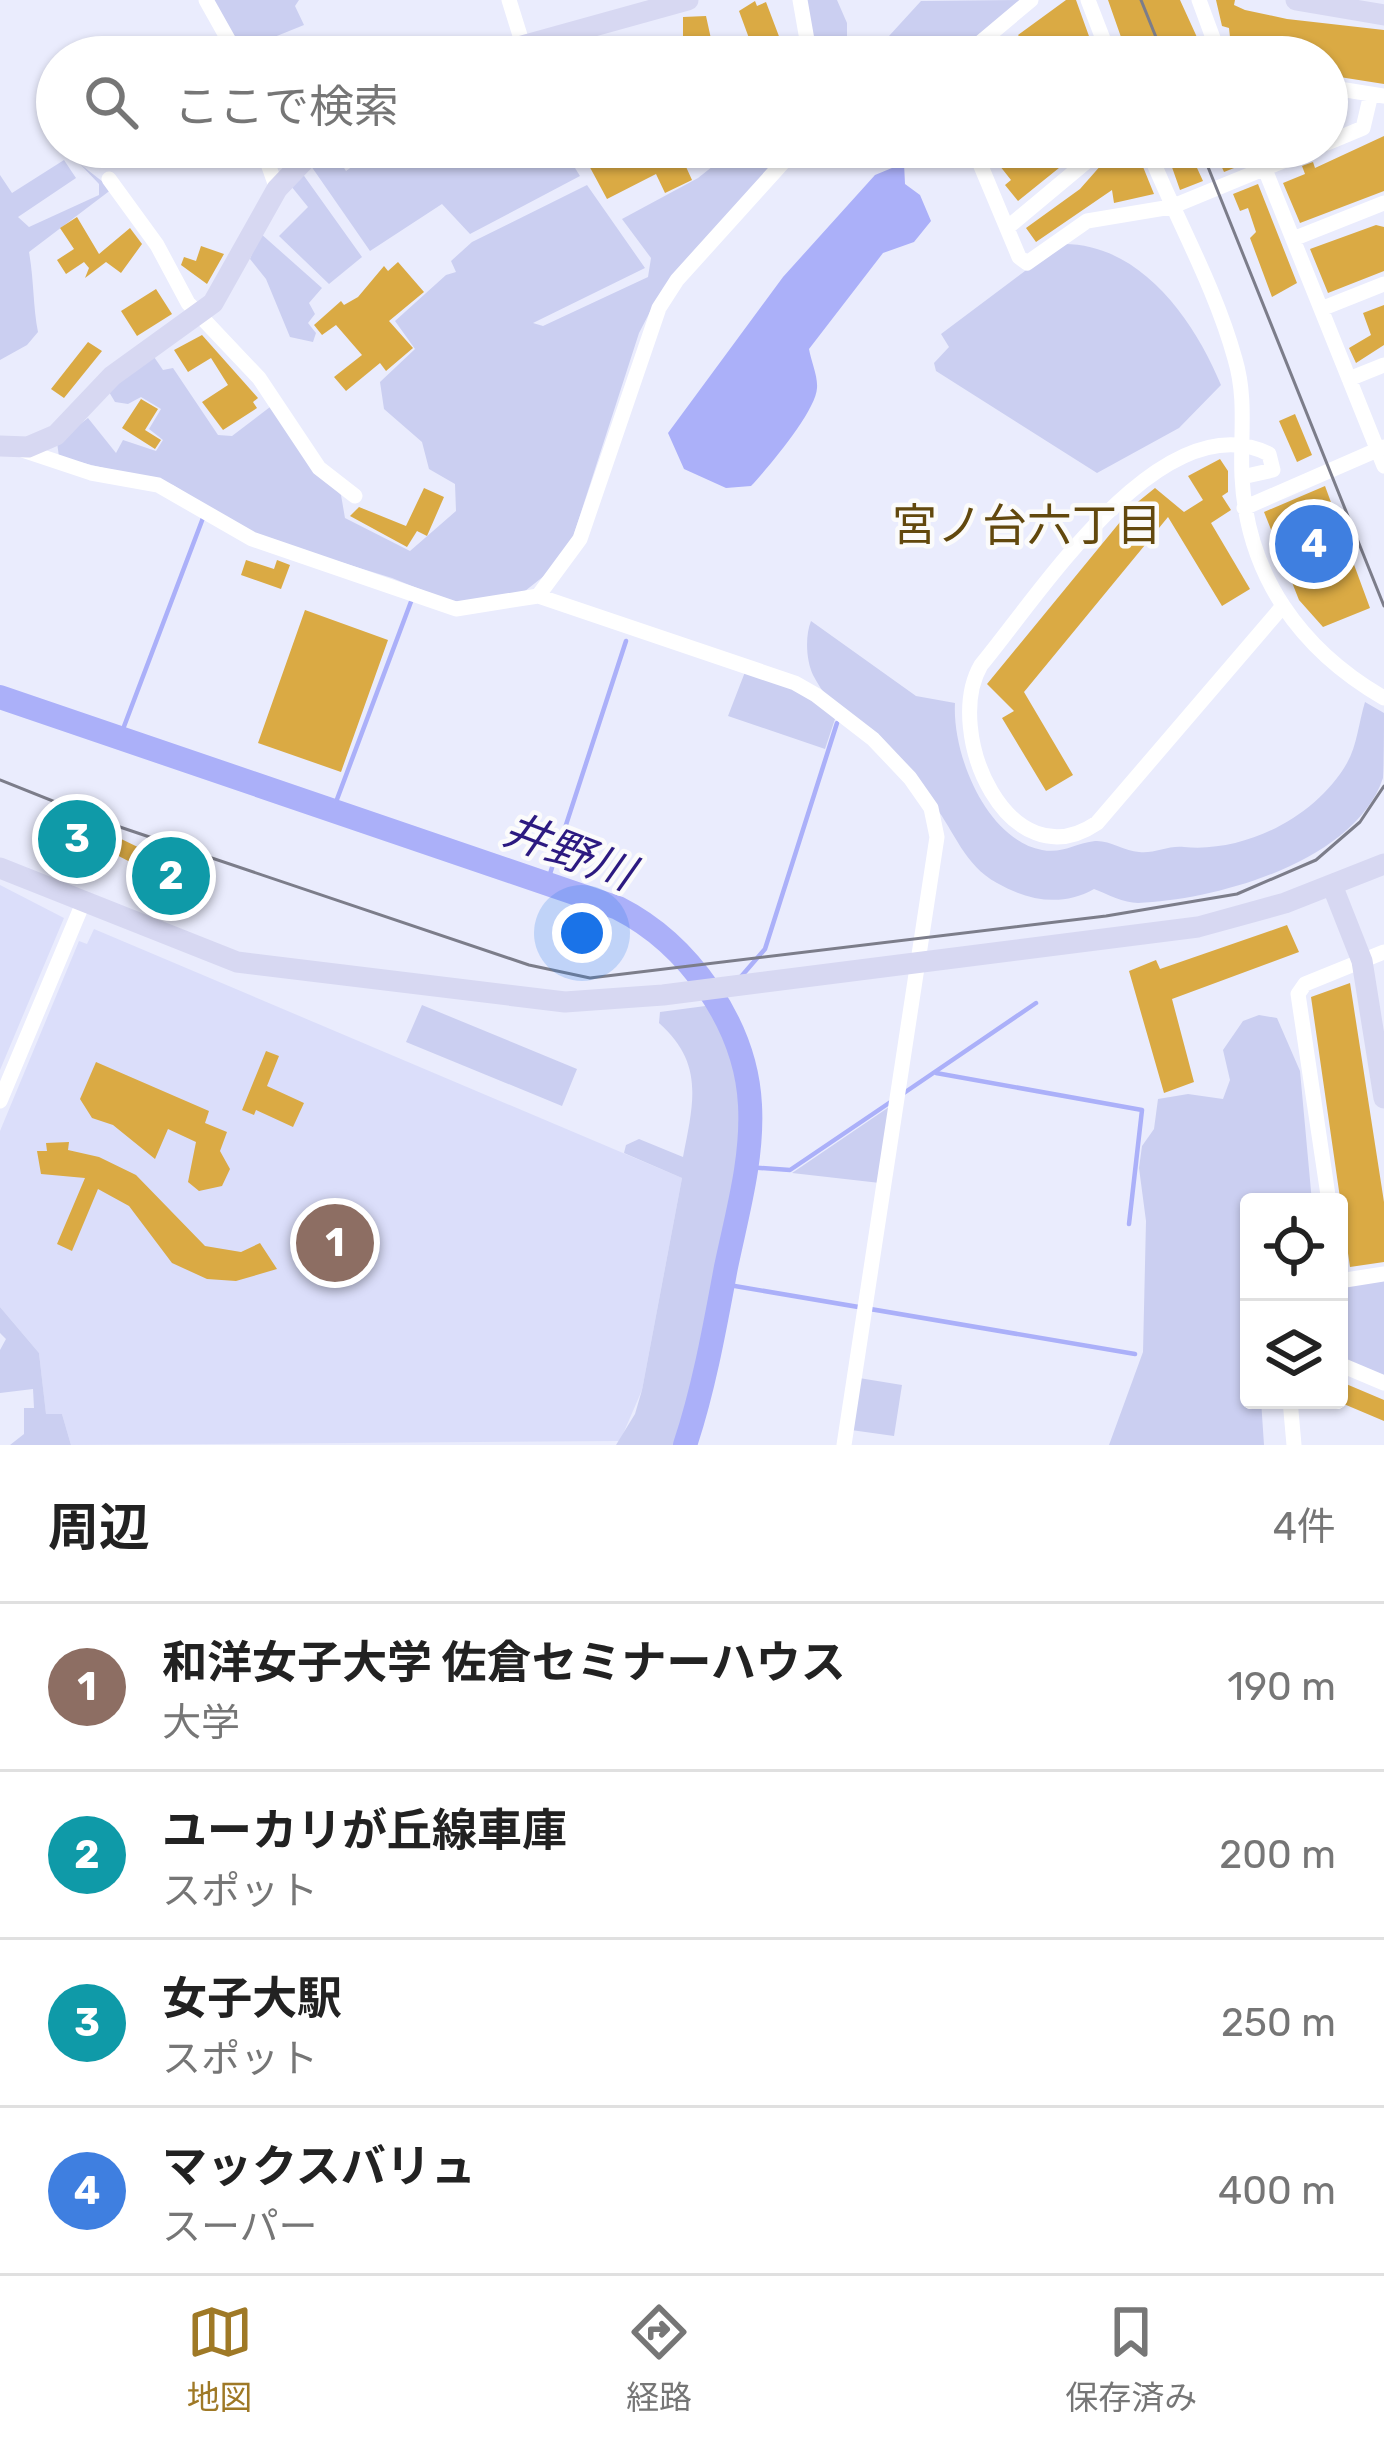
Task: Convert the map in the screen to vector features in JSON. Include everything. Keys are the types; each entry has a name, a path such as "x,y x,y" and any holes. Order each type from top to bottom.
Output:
{"street":[{"path":"206,0 226,36"},
{"path":"509,0 520,36"},
{"path":"553,36 688,0"},
{"path":"800,0 806,36"},
{"path":"988,36 1031,0"},
{"path":"1088,0 1102,36"},
{"path":"1199,0 1212,36"},
{"path":"1296,0 1384,15"},
{"path":"1348,91 1378,96 1363,128 1348,134"},
{"path":"270,168 278,189"},
{"path":"10,447 68,427 125,365 198,316 224,287 278,189 298,168"},
{"path":"538,596 580,539 659,308 677,280 778,168"},
{"path":"983,168 1019,257 1027,263 1087,221 1171,207 1265,169 1382,454 1346,463 1244,508"},
{"path":"1007,228 1079,168"},
{"path":"1155,168 1234,352 1243,409 1244,508 1258,560 1282,607 1311,644 1384,698"},
{"path":"109,179 135,210 198,316 259,378 319,468 355,496"},
{"path":"1293,239 1384,203"},
{"path":"1321,309 1384,284"},
{"path":"1349,379 1384,364"},
{"path":"10,447 92,473 158,484 251,539 456,609 538,596 795,682 873,740 931,808 937,837 844,1445"},
{"path":"1242,477 1265,475 1275,466 1263,451 1183,456 1131,486 976,672 966,711 968,732 1006,814 1030,833 1055,838 1096,823 1282,607"},
{"path":"0,868 207,954 268,969 565,1002 663,995 1113,939 1243,917 1384,863"},
{"path":"1332,885 1362,961 1384,1098"},
{"path":"0,1101 83,903"},
{"path":"1328,1193 1298,994 1305,984 1384,952"},
{"path":"1348,1276 1384,1274"},
{"path":"1348,1368 1384,1383"},
{"path":"1291,1409 1294,1445"}],"shaded area":[{"path":"211,0 299,0 295,6 304,25 277,36 231,36"},
{"path":"805,0 837,0 847,36 811,36"},
{"path":"1023,0 979,36 889,36 921,1"},
{"path":"51,168 69,168 76,178 18,217 29,227 99,195 99,184 84,168 112,189 29,252 38,332 27,345 0,360 0,175 12,193"},
{"path":"312,168 575,168 580,176 470,234 442,204 370,251"},
{"path":"711,168 772,168 654,304 639,333 573,537 549,572 520,595 457,604 392,578 252,535 173,485 59,457 57,442 88,418 116,453 123,440 156,451 163,440 149,429 161,409 141,397 128,404 115,402 109,392 152,354 163,370 173,368 218,435 232,436 270,407 341,495 345,518 410,551 456,511 455,484 429,469 422,442 384,409 380,382 415,349 395,321 446,275 456,272 451,261 472,242 587,185 645,268 533,323 543,326 648,277 651,258 622,219"},
{"path":"302,173 362,257 329,284 279,236 308,207 291,186"},
{"path":"260,233 322,288 309,303 315,314 308,323 316,333 313,342 290,337 266,279 250,259"},
{"path":"1061,244 1089,247 1139,270 1179,311 1221,385 1179,428 1097,473 936,371 934,363 949,347 941,334"},
{"path":"811,621 916,696 955,703 959,746 976,792 1004,830 1042,850 1095,841 1139,852 1207,847 1277,828 1334,782 1356,741 1365,702 1384,713 1383,778 1368,807 1344,833 1314,854 1242,884 1138,903 1094,889 1058,900 1033,898 997,883 976,867 920,788 825,694 809,662"},
{"path":"745,672 793,688 836,716 825,749 728,716"},
{"path":"0,885 64,918 0,1070"},
{"path":"94,929 682,1178 642,1390 620,1441 71,1445 62,1414 46,1415 39,1353 0,1307 0,1131 79,941 87,944"},
{"path":"422,1005 577,1069 562,1106 406,1042"},
{"path":"713,1005 735,1056 745,1111 740,1185 725,1265 680,1445 616,1445 635,1414 642,1390 682,1178 624,1153 626,1145 639,1139 683,1157 692,1084 683,1053 659,1023 660,1012"},
{"path":"1259,1015 1277,1018 1300,1071 1311,1193 1240,1193 1240,1409 1262,1409 1264,1445 1109,1445 1143,1352 1146,1221 1139,1168 1142,1146 1154,1129 1158,1099 1188,1094 1223,1099 1230,1080 1223,1050 1243,1021"},
{"path":"892,1105 880,1183 792,1173"},
{"path":"1384,1280 1384,1376 1348,1361 1348,1286"},
{"path":"0,1307 39,1353 46,1414 62,1414 71,1445 10,1445 24,1434 24,1408 34,1408 33,1389 0,1393 0,1350 6,1339 0,1333"},
{"path":"859,1378 902,1385 894,1436 851,1430"}],"water":[{"path":"904,168 905,184 920,195 931,221 914,242 883,253 809,349 817,388 809,410 751,486 726,488 684,469 668,433 783,277 875,175"}],"building":[{"path":"1066,0 1076,0 1089,36 1019,36"},
{"path":"1108,0 1180,0 1196,36 1121,36"},
{"path":"1216,0 1235,0 1234,5 1245,10 1287,19 1384,30 1384,84 1348,78 1348,36 1230,36 1229,28 1222,26"},
{"path":"755,1 757,6 766,2 779,36 748,36 739,11"},
{"path":"706,16 710,36 683,36 683,17"},
{"path":"1384,136 1384,191 1300,223 1283,183 1305,174 1303,168 1348,168 1348,153"},
{"path":"590,168 687,168 692,180 665,193 656,174 607,199"},
{"path":"1002,168 1059,168 1018,201 1005,185 1011,180"},
{"path":"1098,168 1143,168 1154,194 1114,203 1112,190 1036,242 1026,228 1080,189"},
{"path":"1172,168 1197,168 1203,181 1180,190"},
{"path":"1258,184 1297,283 1272,297 1250,238 1256,232 1248,208 1240,211 1233,194"},
{"path":"77,217 99,254 130,228 142,244 121,273 106,262 85,278 89,268 84,262 66,274 57,260 74,249 60,228"},
{"path":"1376,225 1384,227 1384,271 1328,293 1310,249"},
{"path":"201,246 224,254 207,284 181,265 184,257 196,261"},
{"path":"398,262 424,292 389,321 413,348 386,371 380,363 346,391 334,377 362,355 336,325 322,335 314,325 341,301 344,305 358,297 384,266 388,271"},
{"path":"156,289 172,314 137,336 121,311"},
{"path":"1384,305 1384,345 1356,363 1349,348 1371,335 1363,313"},
{"path":"202,335 258,398 253,402 257,408 223,430 202,402 228,385 211,358 188,372 174,350"},
{"path":"88,342 102,351 64,398 51,389"},
{"path":"141,399 158,409 145,430 161,440 155,449 122,428"},
{"path":"1295,414 1312,455 1297,462 1279,421"},
{"path":"1220,459 1228,471 1228,492 1222,496 1231,510 1211,523 1250,589 1222,606 1168,517 1024,692 1073,775 1046,791 1002,718 1014,711 987,684 1134,505 1155,488 1184,512 1203,500 1188,476"},
{"path":"1325,486 1370,608 1323,627 1299,600 1264,512"},
{"path":"424,488 444,497 427,536 417,531 407,547 350,516 359,507 406,526"},
{"path":"246,560 274,569 277,560 290,565 281,589 241,575"},
{"path":"305,610 388,640 341,772 258,743"},
{"path":"72,820 86,822 92,827 88,838 107,845 97,868 57,850"},
{"path":"115,836 208,881 197,903 133,871 136,865 107,850"},
{"path":"1287,925 1299,952 1172,999 1194,1082 1164,1093 1129,971 1156,960 1160,969"},
{"path":"1350,983 1384,1202 1384,1262 1350,1267 1348,1193 1339,1193 1311,997"},
{"path":"266,1051 279,1056 267,1086 304,1103 293,1127 256,1110 254,1115 242,1110"},
{"path":"96,1062 209,1111 205,1123 227,1132 220,1151 230,1169 222,1186 199,1191 188,1182 196,1142 168,1129 155,1159 113,1125 92,1118 80,1099"},
{"path":"69,1142 68,1150 99,1157 136,1175 205,1246 241,1252 260,1243 277,1269 236,1281 207,1279 172,1263 129,1206 98,1189 72,1251 57,1244 85,1178 41,1174 37,1151 47,1151 46,1143"},
{"path":"1348,1385 1384,1400 1384,1421 1348,1406"}],"waterway":[{"path":"120,737 203,518"},
{"path":"333,810 412,599"},
{"path":"547,883 626,641"},
{"name":"井野川","path":"0,697 618,908 690,965 709,990 738,1046 750,1125 743,1186 713,1334 685,1445"},
{"path":"739,979 765,949 837,723"},
{"path":"901,1095 1036,1003"},
{"path":"936,1073 1142,1110 1129,1224"},
{"path":"746,1167 790,1170 892,1101"},
{"path":"723,1284 1135,1354"}],"tram line":[{"path":"1141,0 1156,36"},
{"path":"1208,168 1384,606"},
{"path":"0,780 108,823 529,965 590,978 1106,916 1237,894 1316,860 1360,822 1384,786"}],"place":[{"name":"マックスバリュ","path":"1314,544"},
{"name":"女子大駅","path":"77,839"},
{"name":"ユーカリが丘線車庫","path":"171,876"},
{"name":"和洋女子大学 佐倉セミナーハウス","path":"335,1243"}],"district":[{"name":"宮ノ台六丁目","path":"1027,525"}]}
